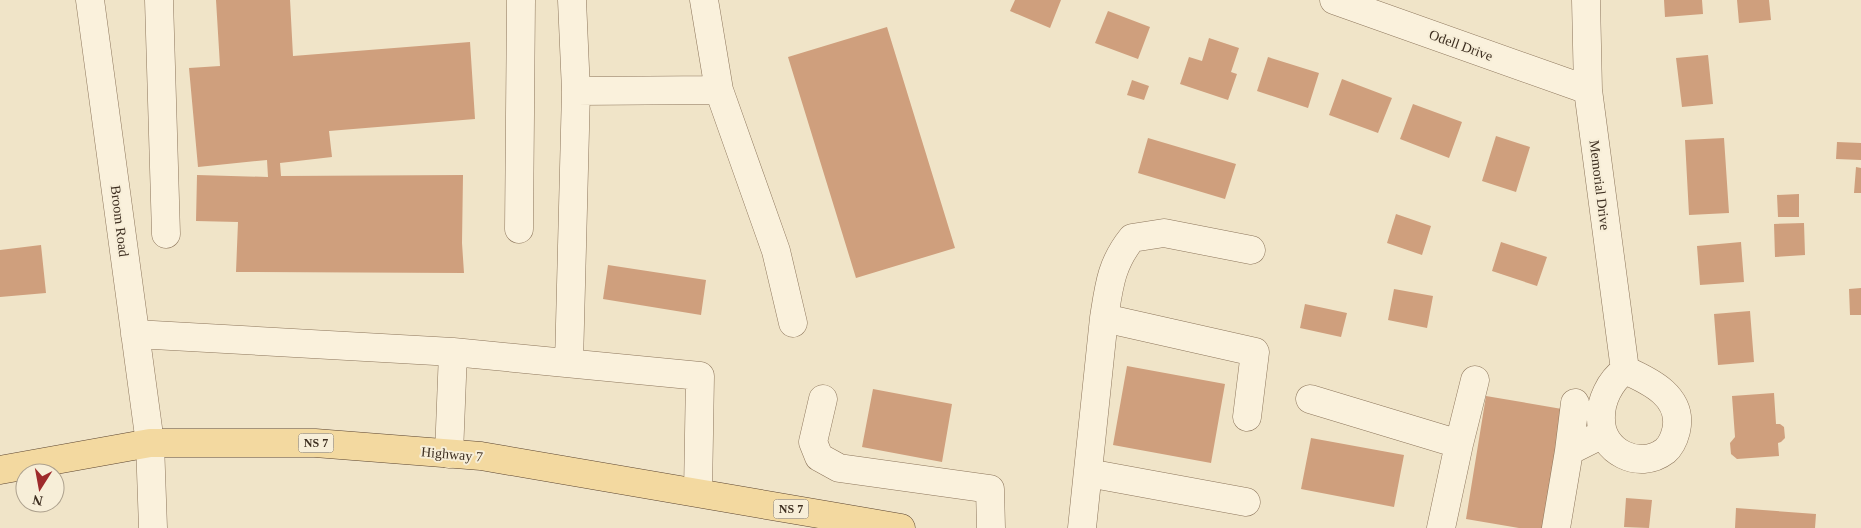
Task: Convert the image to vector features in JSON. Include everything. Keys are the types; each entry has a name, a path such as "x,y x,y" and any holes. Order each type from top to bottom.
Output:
{"main road":[{"name":"Highway 7","path":"0,470 150,443 315,443 481,456 698,492 891,527"}],"street":[{"name":"Broom Road","path":"90,0 150,443 153,528"},
{"path":"159,0 166,234"},
{"path":"519,229 521,0"},
{"path":"570,364 576,91 572,0"},
{"path":"704,0 719,90 776,251 793,323"},
{"name":"Odell Drive","path":"1334,0 1588,90"},
{"name":"Memorial Drive","path":"1586,0 1588,90 1624,370"},
{"path":"576,91 719,90"},
{"path":"1082,528 1104,318 1110,282 1120,253 1132,238 1164,234 1251,250"},
{"path":"1104,318 1255,352 1247,416"},
{"path":"135,334 453,352 700,376 698,492"},
{"path":"449,454 453,352"},
{"path":"1624,370 1650,382 1671,400 1677,420 1674,437 1671,444 1654,457 1637,458 1625,456 1614,450 1603,434 1601,419 1604,402 1612,382 1624,370"},
{"path":"1441,528 1475,380"},
{"path":"823,399 813,442 819,458 839,468 990,489 991,528"},
{"path":"1310,399 1459,444"},
{"path":"1556,528 1575,403"},
{"path":"1569,451 1603,434"},
{"path":"1088,473 1246,502"}],"building":[{"path":"216,0 290,0 293,56 470,42 475,119 329,131 332,157 280,163 281,176 463,175 462,243 464,273 236,272 238,222 196,221 197,175 268,177 267,160 198,167 189,68 220,66"},
{"path":"1015,0 1061,0 1050,28 1010,11"},
{"path":"1664,0 1702,0 1703,14 1665,17"},
{"path":"1737,0 1769,0 1771,20 1739,23"},
{"path":"1108,11 1150,27 1138,59 1095,43"},
{"path":"887,27 955,248 856,278 788,57"},
{"path":"1209,38 1239,48 1231,72 1237,74 1228,100 1180,84 1189,57 1202,61"},
{"path":"1708,55 1713,104 1682,107 1676,58"},
{"path":"1268,57 1319,73 1308,108 1257,91"},
{"path":"1342,79 1392,98 1378,133 1329,115"},
{"path":"1132,80 1149,86 1144,100 1127,95"},
{"path":"1413,104 1462,122 1449,158 1400,139"},
{"path":"1496,136 1530,147 1516,192 1482,181"},
{"path":"1148,138 1236,164 1225,199 1138,173"},
{"path":"1724,138 1729,213 1689,215 1685,140"},
{"path":"1837,142 1861,143 1861,160 1836,159"},
{"path":"1856,167 1861,168 1861,193 1854,193"},
{"path":"1799,194 1799,217 1778,217 1777,195"},
{"path":"1396,214 1431,226 1422,255 1387,243"},
{"path":"1804,223 1805,255 1775,257 1774,224"},
{"path":"1501,242 1547,257 1537,286 1492,271"},
{"path":"1741,242 1744,282 1700,285 1697,246"},
{"path":"41,245 46,293 0,297 0,250"},
{"path":"608,265 706,280 701,315 603,299"},
{"path":"1861,288 1861,315 1850,315 1849,289"},
{"path":"1394,289 1433,296 1427,328 1388,320"},
{"path":"1305,304 1347,313 1341,337 1300,328"},
{"path":"1750,311 1754,362 1718,365 1714,314"},
{"path":"1127,366 1225,384 1211,463 1113,445"},
{"path":"873,389 952,404 942,462 862,447"},
{"path":"1774,393 1776,424 1784,427 1785,438 1778,443 1779,456 1737,459 1731,454 1730,443 1735,437 1732,396"},
{"path":"1486,396 1562,409 1542,528 1519,528 1466,519"},
{"path":"1311,438 1404,455 1394,507 1301,489"},
{"path":"1626,498 1652,500 1649,528 1624,527"},
{"path":"1736,508 1816,514 1815,528 1735,528"}]}
